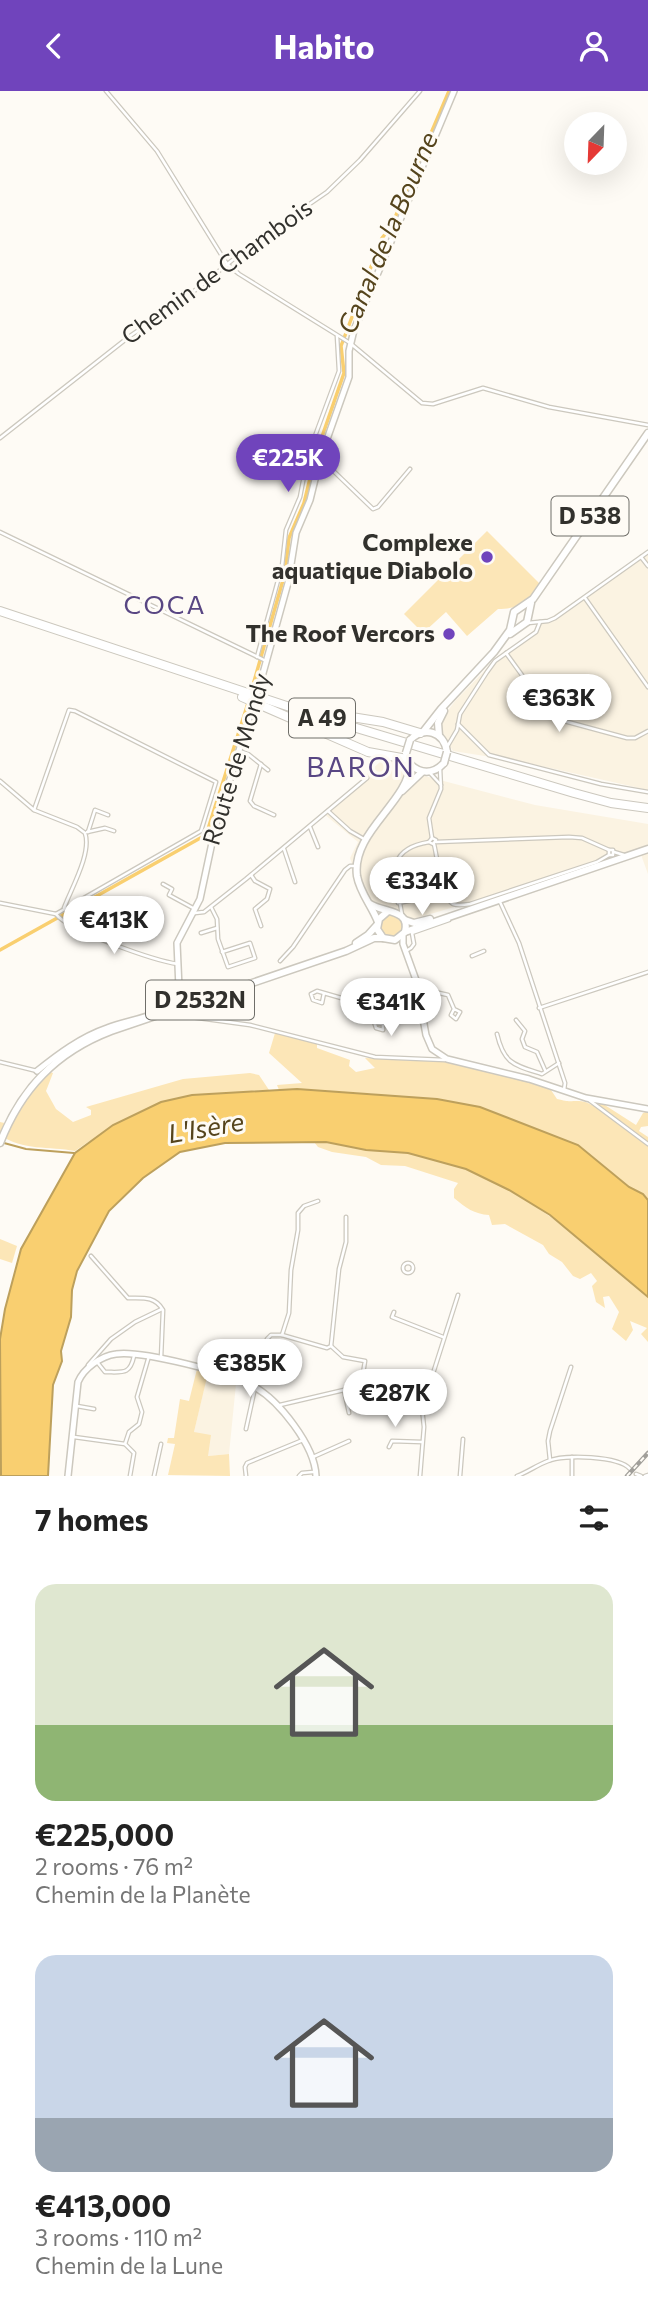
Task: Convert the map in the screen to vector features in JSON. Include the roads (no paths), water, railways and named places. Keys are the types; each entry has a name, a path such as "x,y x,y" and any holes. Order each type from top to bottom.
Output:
{"highway":[{"name":"A 49","path":"0,614 319,722 568,797 611,808 648,811"},
{"name":"A 49","path":"0,614 275,702 574,793 648,811"},
{"path":"242,697 362,749 408,759"},
{"path":"275,702 389,723 422,732"}],"main road":[{"name":"D 538","path":"441,738 438,723 446,709 485,668 524,617 533,599 648,433"},
{"path":"471,909 392,940 383,938 359,884 357,866 365,840 396,797 408,774 410,740 422,732 488,661 510,630 514,612 524,617"},
{"path":"513,620 524,617"},
{"path":"396,797 425,772 442,765 447,750 441,738 422,732"},
{"path":"408,759 425,772"},
{"path":"369,903 417,923 500,900 648,850"},
{"path":"615,861 648,850"},
{"path":"377,924 389,912"},
{"path":"404,918 404,934"},
{"name":"D 2532N","path":"333,955 368,935 377,924"},
{"name":"D 2532N","path":"0,1143 20,1102 39,1073 92,1039 333,955 374,938 383,938"}],"street":[{"path":"106,91 157,151 228,264 239,274 348,342 422,403 433,404 483,388 549,407 648,425"},
{"name":"Chemin de Chambois","path":"0,438 130,336 183,300 327,192 360,160 421,91"},
{"name":"Route de Mondy","path":"39,1073 60,1053 91,1034 172,1005 179,988 177,943 195,912 201,895 216,824 260,684 261,659 288,583 296,533 310,500 320,459 349,377 348,342 454,91"},
{"path":"0,532 261,659 282,566 286,530 300,497 308,456 338,371 338,338"},
{"path":"320,459 373,509 378,507 410,469"},
{"path":"524,617 540,622 555,618 648,552"},
{"path":"641,557 648,566"},
{"path":"585,597 648,687"},
{"path":"524,617 540,622"},
{"path":"447,750 457,730 460,714 487,672 506,653 536,632 540,622"},
{"path":"506,653 547,711 557,720 627,738 635,738 648,731"},
{"path":"0,903 56,913 73,905 201,831 216,782 75,711 69,711 34,810"},
{"path":"458,725 489,755 601,784 648,792"},
{"path":"457,730 468,733"},
{"path":"441,738 453,735"},
{"path":"239,751 248,754 268,770"},
{"path":"261,764 251,804 274,815"},
{"path":"430,840 429,818 442,785 442,765"},
{"path":"425,772 437,778 442,785"},
{"path":"163,884 172,889 169,895 195,912 204,912 284,849 367,778"},
{"path":"0,781 34,810 86,832 105,828 114,831"},
{"path":"64,908 85,856 86,832 95,810 108,815"},
{"path":"328,811 350,831 365,840"},
{"path":"310,827 318,847"},
{"path":"430,840 435,843 569,837 582,838 622,855 634,854"},
{"path":"404,918 395,873 397,859 408,848 430,840"},
{"path":"435,843 445,894 450,903 456,906 470,904 597,862 614,852"},
{"path":"284,849 295,882"},
{"path":"609,850 609,855"},
{"path":"280,961 293,947 345,870 349,866 357,866"},
{"path":"251,875 255,881 270,889 267,899 255,909 261,926"},
{"path":"389,912 400,901 445,894"},
{"path":"500,900 519,943 559,1063 565,1083 564,1090"},
{"path":"211,907 217,919 222,951 228,967 256,958 250,943 222,951"},
{"path":"56,913 60,920 101,939 178,964"},
{"path":"406,951 411,949 414,943 412,933 459,916"},
{"path":"201,933 217,928"},
{"path":"404,934 429,1043 437,1054 447,1059"},
{"path":"392,940 406,951"},
{"path":"472,956 484,951"},
{"path":"539,1008 648,972"},
{"path":"324,993 369,1006 417,988 448,995 454,1009"},
{"path":"369,1006 374,1023"},
{"path":"167,1011 171,1015 254,1025 375,1057 447,1059 521,1077 586,1098 648,1109"},
{"path":"516,1020 525,1031 522,1039 525,1047 537,1052 545,1070"},
{"path":"497,1034 510,1063 542,1074 559,1063"},
{"path":"0,1062 39,1073"},
{"path":"586,1098 648,1144"},
{"path":"282,1335 289,1313 298,1213 306,1205 318,1201"},
{"path":"331,1346 339,1269 346,1242 346,1217"},
{"path":"91,1256 128,1298 151,1299 162,1308"},
{"path":"420,1476 422,1408 458,1295"},
{"path":"161,1358 162,1308"},
{"path":"86,1370 111,1339 162,1308"},
{"path":"394,1312 392,1317 444,1337"},
{"path":"246,1429 253,1386 267,1339 271,1335 282,1335 327,1348 331,1346"},
{"path":"278,1407 361,1387 365,1361 342,1357 331,1346"},
{"path":"68,1476 77,1385 86,1370 114,1354 161,1358 253,1386 278,1407 313,1457 316,1474 302,1473 299,1476"},
{"path":"97,1362 105,1372 127,1371 131,1367 134,1354"},
{"path":"125,1444 129,1431 139,1424 142,1412 136,1402 149,1356"},
{"path":"550,1459 550,1431 571,1367"},
{"path":"344,1390 349,1413"},
{"path":"76,1406 94,1409"},
{"path":"72,1436 125,1444 134,1453 131,1476"},
{"path":"460,1476 463,1439"},
{"path":"246,1476 247,1463 303,1440"},
{"path":"313,1457 349,1441"},
{"path":"389,1447 392,1441 422,1442"},
{"path":"154,1476 160,1444"},
{"path":"572,1457 572,1476"},
{"path":"517,1476 550,1459 572,1457 614,1461 626,1464 631,1469"},
{"path":"636,1474 645,1476"}],"water":[{"name":"L'Isère","path":"297,1089 437,1099 480,1107 578,1145 648,1200 648,1297 550,1215 509,1190 466,1169 408,1153 366,1150 326,1142 225,1143 180,1152 143,1178 109,1211 77,1271 72,1290 71,1317 61,1351 62,1361 53,1385 48,1476 1,1476 0,1339 5,1309 21,1249 75,1153 113,1125 161,1102 192,1095"}],"waterway":[{"name":"Canal de la Bourne","path":"251,692 285,573 289,538 304,503 316,454 344,373 341,346 382,238 391,227 449,91"},
{"name":"Canal de la Bourne","path":"0,950 204,836 249,700"},
{"path":"4,1143 26,1149 74,1153"}],"railway":[{"path":"627,1476 648,1453"}],"place":[{"name":"Complexe aquatique Diabolo","path":"487,557"},
{"name":"The Roof Vercors","path":"449,634"}],"district":[{"name":"COCA","path":"165,605"},
{"name":"BARON","path":"361,767"}]}
